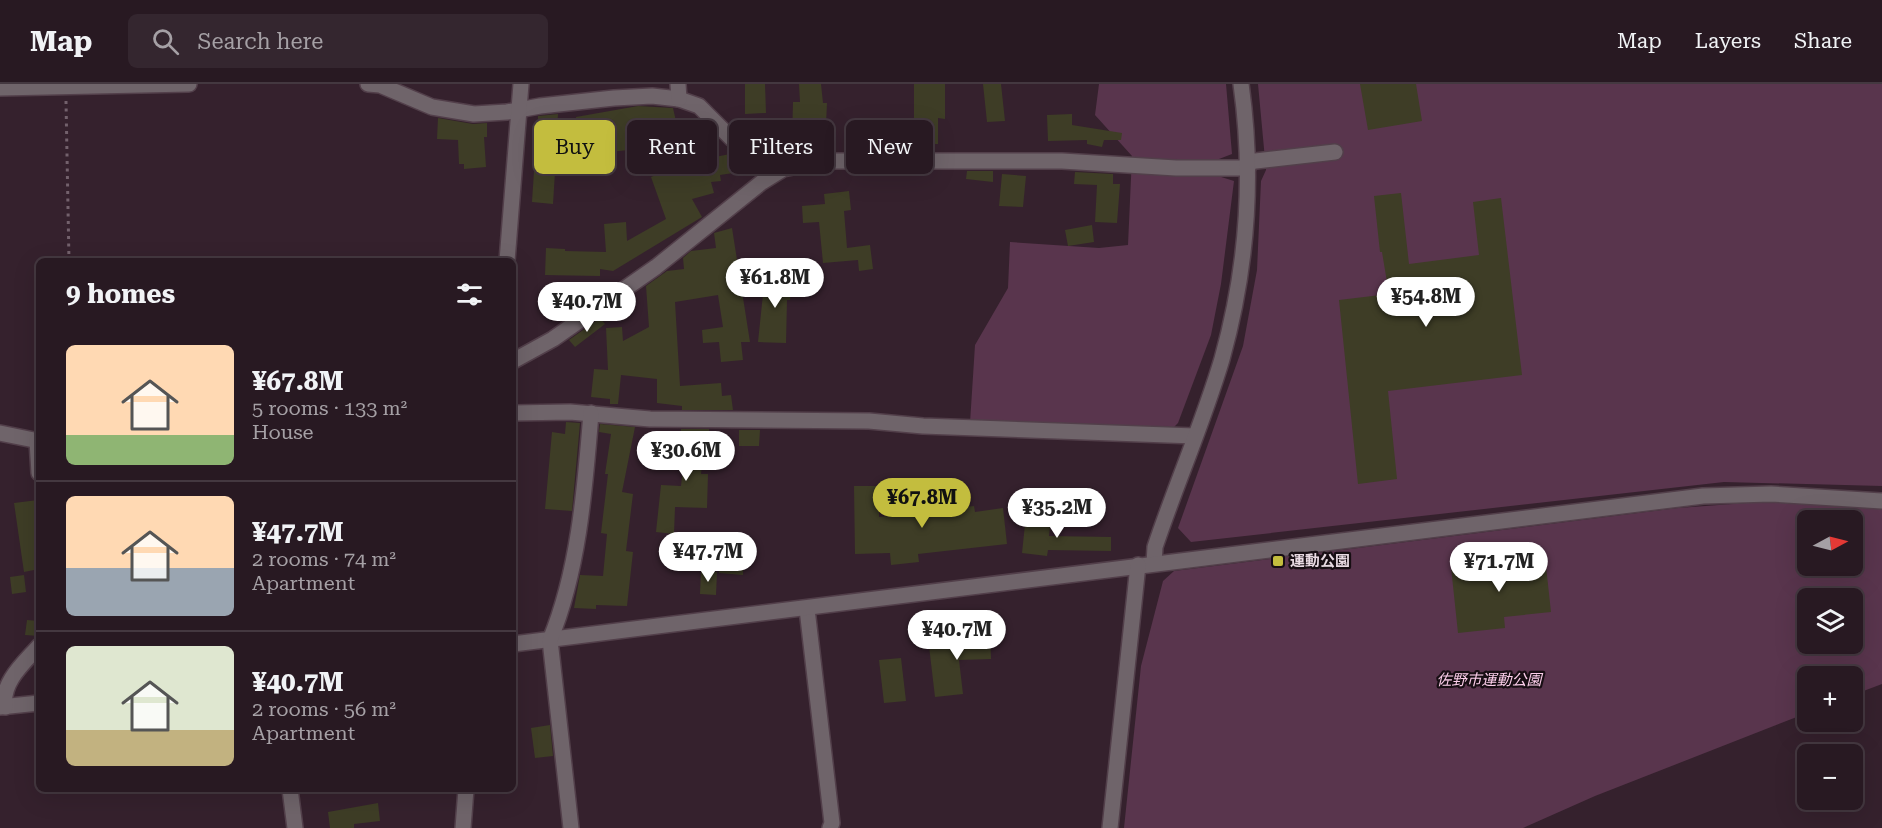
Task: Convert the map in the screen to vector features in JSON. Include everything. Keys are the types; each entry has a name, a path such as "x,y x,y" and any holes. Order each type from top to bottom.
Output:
{"street":[{"path":"0,88 189,84"},
{"path":"368,84 380,85 417,102 474,114 679,92 699,106 729,136"},
{"path":"507,258 521,84"},
{"path":"1154,563 1155,547 1221,360 1239,280 1247,210 1247,165 1241,84"},
{"path":"834,160 1062,161 1176,168 1247,165 1335,152"},
{"path":"516,359 553,339 656,267 775,174"},
{"path":"516,413 591,413 650,419 869,421 924,426 1195,436"},
{"path":"571,828 550,640 558,620 574,548 591,413"},
{"path":"0,433 36,441"},
{"path":"516,644 1703,495 1771,494 1882,501"},
{"path":"1110,828 1138,565"},
{"path":"807,609 832,823 830,828"},
{"path":"36,649 14,674 5,690 2,707 36,703"},
{"path":"290,792 295,828"},
{"path":"464,828 466,792"}],"path":[{"path":"65,86 69,258"}],"green space":[{"path":"1099,84 1226,84 1232,154 1219,159 1218,176 1234,181 1221,284 1211,335 1178,423 1171,430 970,423 975,345 1008,288 1010,242 1099,248 1128,245 1132,156 1095,115"},
{"path":"1258,84 1882,84 1882,486 1724,482 1191,542 1178,528 1243,346 1257,270 1261,181 1266,170"},
{"name":"佐野市運動公園","path":"1760,502 1882,507 1882,684 1863,691 1863,666 1797,666 1797,717 1595,796 1523,828 1124,828 1141,666 1163,581 1174,571 1678,508"}],"building":[{"path":"745,84 765,84 766,113 745,114"},
{"path":"799,84 821,84 823,103 827,103 826,120 793,120 793,102 800,102"},
{"path":"914,84 945,84 945,119 938,118 938,144 933,144 933,120 914,120"},
{"path":"983,84 1001,84 1005,121 987,122"},
{"path":"1360,84 1416,84 1422,121 1368,130"},
{"path":"638,106 673,108 676,120 627,120 627,150 615,151 615,120 576,120 576,117"},
{"path":"558,114 558,120 538,120 538,116"},
{"path":"1072,114 1072,125 1122,133 1121,140 1104,140 1102,147 1087,144 1087,140 1048,141 1047,115"},
{"path":"438,118 473,124 487,123 487,137 484,137 486,167 464,169 464,164 459,164 458,140 437,139"},
{"path":"729,154 729,174 720,175 721,181 711,182 714,193 692,199 702,217 613,271 600,269 600,276 545,275 546,248 606,252 604,224 626,222 627,241 666,219 651,177 658,174 717,174 717,157"},
{"path":"534,171 534,174 555,174 553,204 532,202"},
{"path":"967,171 993,171 993,182 966,179"},
{"path":"1075,172 1113,174 1113,184 1120,184 1117,223 1095,222 1097,185 1074,184"},
{"path":"1002,174 1026,176 1023,207 999,206"},
{"path":"849,191 851,210 844,211 847,248 870,245 873,269 859,271 858,260 823,263 819,222 803,223 802,206 825,204 824,194"},
{"path":"1401,193 1409,264 1479,255 1473,202 1501,198 1522,375 1388,391 1397,479 1358,484 1339,300 1389,294 1382,252 1380,252 1374,196"},
{"path":"1092,225 1094,242 1068,246 1065,230"},
{"path":"732,228 750,342 741,342 743,360 721,362 719,342 703,343 702,330 723,327 718,295 675,302 680,386 721,383 722,396 731,395 733,410 682,410 682,406 657,403 657,379 621,375 618,404 610,404 610,399 591,397 594,369 608,370 606,328 622,327 623,341 649,327 646,286 667,271 684,269 683,258 691,251 716,248 714,233"},
{"path":"765,275 793,278 790,300 787,300 786,343 758,342"},
{"path":"600,318 605,324 575,347 569,340"},
{"path":"566,422 580,423 572,511 545,509 552,432 565,434"},
{"path":"600,424 635,427 622,492 633,494 626,551 633,552 627,606 596,605 596,609 574,608 580,575 603,576 607,534 601,533 608,474 605,474 611,434 599,432"},
{"path":"681,429 709,429 709,440 705,440 701,474 708,474 707,508 675,507 674,534 656,532 661,485 681,486 686,439 681,439"},
{"path":"739,430 760,430 759,446 739,446"},
{"path":"854,486 879,486 879,517 974,506 975,512 1003,508 1007,544 918,554 919,562 891,565 890,553 855,554"},
{"path":"36,500 36,570 24,572 14,503"},
{"path":"1026,515 1051,518 1049,536 1111,537 1111,551 1048,550 1047,556 1022,553"},
{"path":"721,532 745,534 743,575 719,573"},
{"path":"1545,557 1551,612 1504,617 1505,628 1458,633 1451,567"},
{"path":"701,571 717,572 716,595 700,594"},
{"path":"24,575 26,592 12,594 10,577"},
{"path":"27,620 36,621 36,636 25,635"},
{"path":"990,627 991,659 959,660 963,694 935,697 929,646 971,641 971,628"},
{"path":"901,658 906,701 884,703 879,660"},
{"path":"550,725 553,756 535,758 531,728"},
{"path":"378,803 380,821 354,824 354,828 330,828 328,812"}],"place":[{"name":"運動公園","path":"1278,561"}]}
